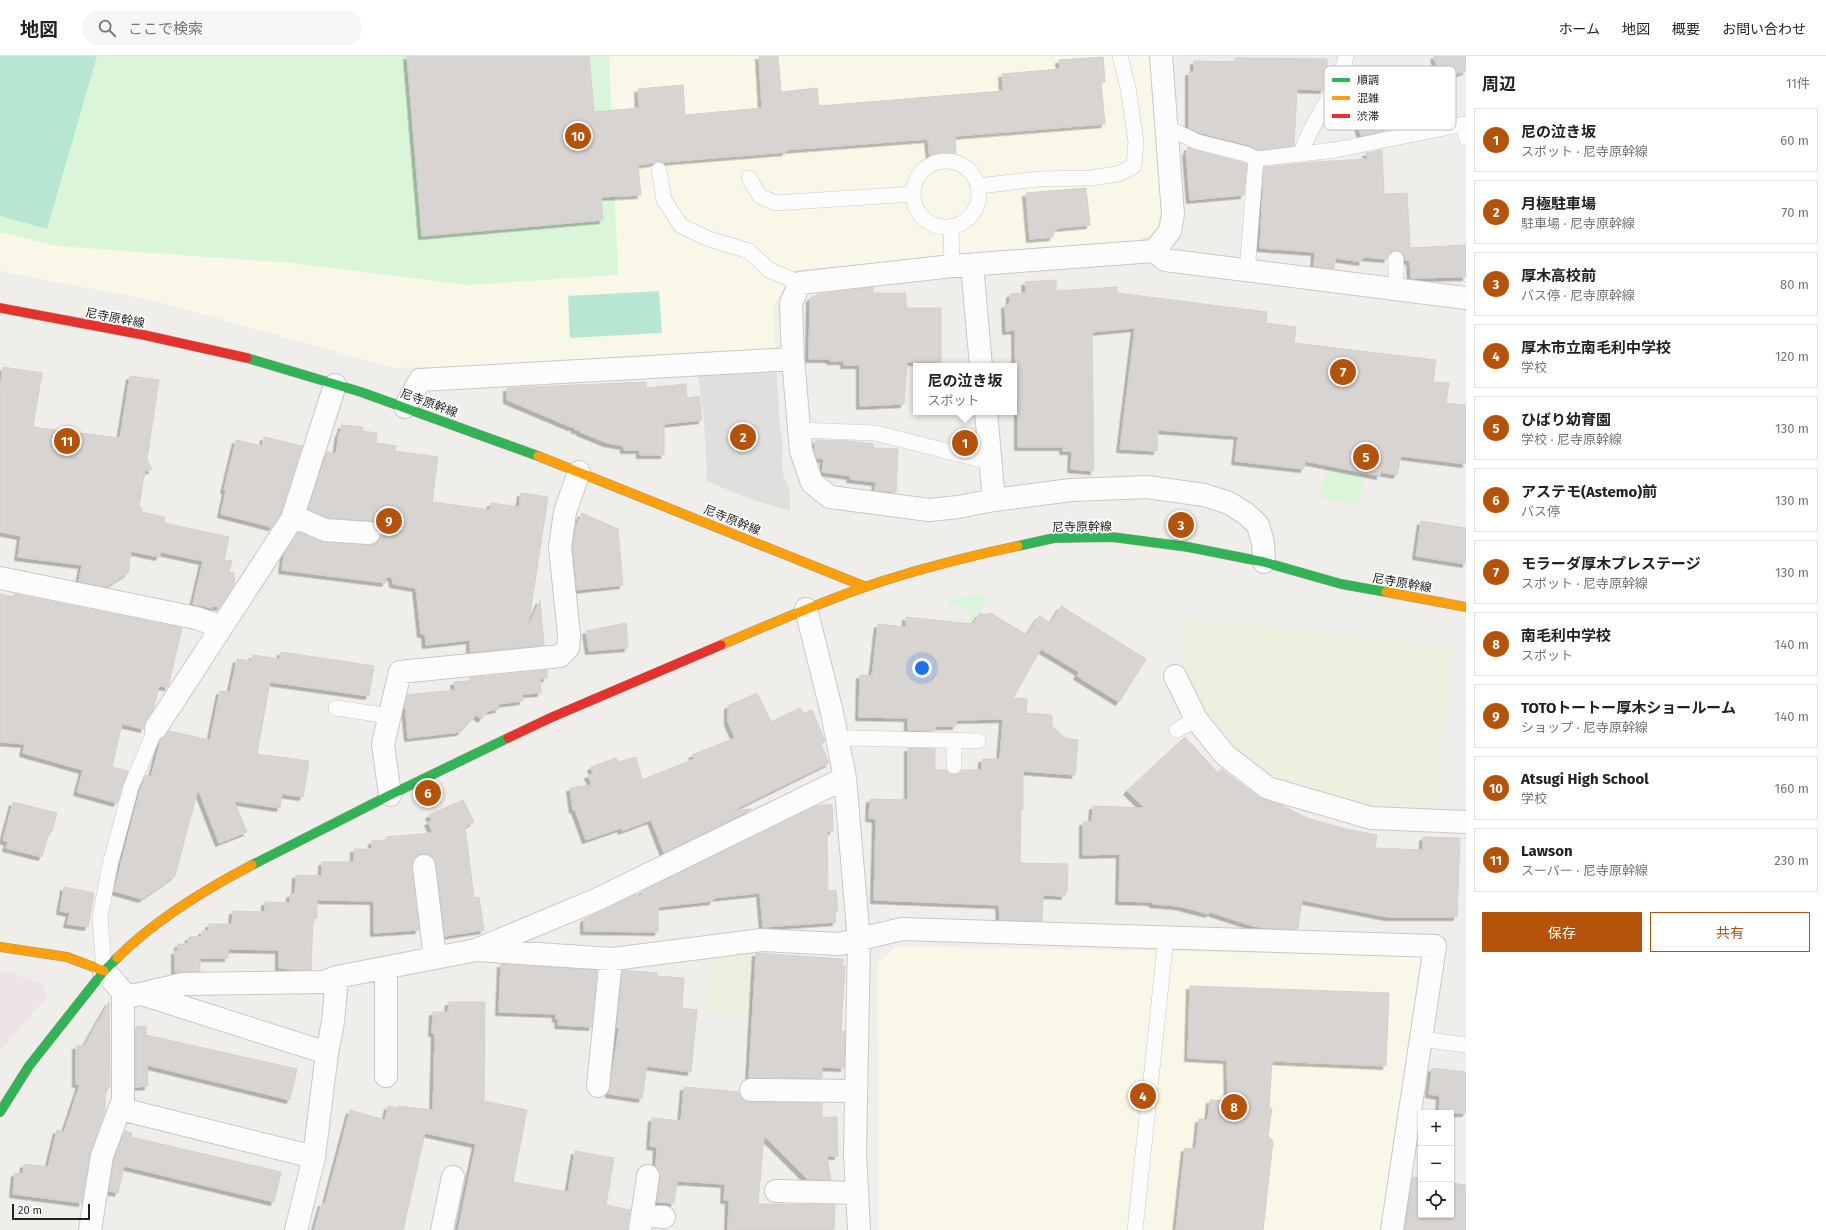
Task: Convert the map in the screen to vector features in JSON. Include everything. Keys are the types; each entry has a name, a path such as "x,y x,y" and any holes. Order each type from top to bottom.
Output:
{"street":[{"path":"1154,251 1170,231 1173,214 1161,56"},
{"path":"1264,562 1263,543 1258,525 1245,513 1229,503 1204,495 1148,486 1071,490 929,510 830,497 812,483 802,451 793,359 791,302 800,282 962,266 1154,251 1165,260 1247,272 1466,298"},
{"path":"962,266 981,363"},
{"name":"尼寺原幹線","path":"0,308 196,346 287,369 404,406 579,472 866,588 961,558 1054,538 1112,537 1188,548 1264,562 1341,584 1466,607"},
{"path":"404,406 420,380 793,359"},
{"path":"156,728 293,516 336,385"},
{"path":"986,415 994,500"},
{"path":"390,795 383,744 400,672 560,656 568,648 569,636 560,548 565,512 579,472"},
{"path":"293,516 326,530 369,533"},
{"path":"0,578 196,618 222,628"},
{"path":"0,1112 29,1066 104,971 134,941 189,902 278,851 550,718 806,609 866,588"},
{"path":"806,609 821,664 845,778 859,941 854,1154 859,1230"},
{"path":"1175,676 1196,719 1225,755 1268,788 1371,818 1466,822"},
{"path":"0,947 67,957 104,971 123,992 132,996 145,995 184,984 324,982 337,977 476,950 598,898 845,778"},
{"path":"424,866 435,958"},
{"path":"476,950 611,959 762,940 839,944 859,941 902,929 1435,946 1392,1230"},
{"path":"598,1086 611,959"},
{"path":"386,968 386,1076"},
{"path":"296,1230 314,1157 327,1053 333,1022 337,977"},
{"path":"90,1230 102,1156 121,1109 123,1100 123,992"},
{"path":"145,995 327,1053"},
{"path":"751,1090 856,1091"},
{"path":"121,1109 314,1157"},
{"path":"442,1230 453,1176"},
{"path":"648,1176 641,1222 664,1216"},
{"path":"776,1191 856,1193"}],"lane":[{"path":"979,186 1038,179 1090,178 1118,174 1134,166 1136,142 1128,88 1120,56"},
{"path":"1342,66 1346,56"},
{"path":"1301,153 1307,136 1324,107"},
{"path":"1456,126 1464,124 1466,138"},
{"path":"1166,127 1198,142 1256,158 1336,150 1434,130"},
{"path":"1247,272 1256,158"},
{"path":"944,161 956,162 966,167 974,175 979,186 980,196 977,208 971,217 962,224 951,228 940,228 930,224 921,217 915,208 912,194 917,177 924,168 934,163 944,161"},
{"path":"659,170 664,200 681,226 709,239 750,251 769,270 800,282"},
{"path":"750,178 760,196 775,203 912,194"},
{"path":"951,228 962,266"},
{"path":"1396,259 1396,290"},
{"path":"800,430 875,433 990,462"},
{"path":"336,708 390,716"},
{"path":"1177,730 1196,719"},
{"path":"104,971 100,917 110,865 132,787 156,728"},
{"path":"837,740 850,738 978,742"},
{"path":"954,741 954,766"},
{"path":"1135,1230 1166,937"},
{"path":"1421,1039 1466,1046"}],"shaded area":[{"path":"0,56 1150,56 1164,215 1154,234 1138,240 794,270 773,307 776,357 394,368 155,301 0,271"},
{"path":"773,371 777,373 780,430 783,444 783,474 790,491 790,511 750,499 707,481 704,420 698,376 702,372"},
{"path":"897,946 1427,956 1387,1230 879,1230 878,963"},
{"path":"0,971 12,973 43,984 47,997 0,1051"}],"green space":[{"path":"0,56 609,56 618,275 468,285 290,263 57,246 0,232"},
{"path":"0,56 97,56 47,229 0,216"},
{"path":"659,291 662,333 570,338 568,296"},
{"path":"1327,467 1364,476 1358,506 1319,497"},
{"path":"980,594 988,600 969,627 969,615 967,608 960,605 948,605 948,600"},
{"path":"1185,619 1284,628 1450,648 1438,807 1355,802 1288,785 1268,779 1230,752 1182,680"},
{"path":"755,950 756,971 752,1016 705,1012 709,959"}],"building":[{"path":"407,56 589,56 594,112 639,108 638,89 683,85 685,115 762,108 759,56 778,56 781,92 817,88 819,106 1003,91 1002,74 1060,69 1059,60 1103,57 1105,82 1101,82 1105,124 955,136 956,156 930,158 928,139 785,150 786,152 664,162 658,161 638,165 641,195 601,197 603,220 422,236"},
{"path":"1434,56 1466,56 1466,71 1456,74 1456,66 1437,66"},
{"path":"1235,58 1327,59 1327,66 1324,66 1323,90 1297,89 1294,146 1258,150 1248,145 1201,133 1189,128 1189,72 1194,72 1194,61 1235,62"},
{"path":"1359,130 1380,130 1380,132 1361,136"},
{"path":"1188,147 1247,164 1244,195 1190,200 1186,152"},
{"path":"1382,150 1384,194 1407,193 1410,248 1466,245 1466,277 1411,278 1410,261 1405,260 1404,254 1396,250 1391,251 1387,259 1363,257 1362,262 1335,258 1334,269 1314,266 1315,252 1260,248 1264,167 1313,162 1368,159 1366,153"},
{"path":"1086,188 1090,225 1057,228 1057,230 1053,230 1053,237 1030,239 1026,193"},
{"path":"1056,280 1056,291 1117,287 1117,293 1267,312 1266,323 1296,327 1294,343 1436,360 1433,382 1449,383 1446,403 1466,405 1466,464 1401,456 1397,475 1380,472 1380,476 1305,461 1304,469 1235,461 1238,436 1158,430 1157,451 1120,449 1135,328 1092,332 1094,471 1071,469 1072,451 1063,451 1063,447 1018,447 1018,400 1015,330 1006,331 1005,305 1010,304 1010,294 1026,293 1025,282"},
{"path":"873,287 873,293 905,293 907,308 941,308 941,362 907,362 904,404 860,406 860,365 844,365 844,361 830,361 830,359 809,359 810,298 819,294"},
{"path":"3,367 42,373 33,427 120,438 130,376 159,380 147,459 152,470 145,470 139,507 142,507 142,512 165,517 164,523 229,537 224,560 232,561 229,572 234,573 233,577 235,577 233,587 220,607 213,606 212,608 193,604 203,561 161,552 159,557 131,551 128,573 106,587 79,581 82,565 18,557 21,536 0,532 0,389"},
{"path":"646,382 646,388 686,384 687,398 699,396 702,420 664,424 664,455 640,455 640,450 624,450 624,446 607,443 580,432 580,430 575,430 575,427 571,427 507,400 507,388"},
{"path":"342,425 363,427 362,431 377,433 376,443 396,446 395,451 438,457 432,502 490,510 491,503 519,507 521,493 548,497 528,627 540,600 544,645 470,652 470,640 426,645 425,634 421,634 416,588 393,584 392,577 386,577 386,583 282,570 284,555 298,532 324,542 369,545 375,544 380,540 380,528 376,522 328,518 308,509 327,452 336,454 339,433"},
{"path":"264,437 302,446 281,514 272,527 221,514 226,491 224,490 236,440 262,446"},
{"path":"816,440 849,441 873,444 873,448 898,449 896,492 875,490 876,482 850,479 851,476 822,472 824,459 817,458 814,451"},
{"path":"582,513 618,529 623,585 577,590 573,547 576,526"},
{"path":"1421,521 1466,528 1466,564 1416,556"},
{"path":"0,594 13,597 14,594 182,628 168,687 159,686 153,710 145,722 144,729 122,724 112,767 128,771 117,803 77,792 83,770 23,753 25,744 0,742"},
{"path":"1061,606 1146,659 1119,702 1077,676 1079,672 1041,649 1013,698 1027,699 1026,713 1052,715 1052,726 1065,738 1078,740 1075,775 1023,771 1023,809 1021,809 1020,863 1068,864 1067,892 1065,892 1065,896 1043,895 1042,921 1000,920 999,905 874,900 876,819 869,818 870,799 908,800 908,748 935,749 935,770 946,770 949,774 954,775 959,774 962,770 982,770 982,759 1000,759 1003,719 956,720 956,726 935,726 935,731 908,730 908,718 859,717 860,675 872,676 878,624 906,627 906,617 973,624 980,613 985,615 990,613 1027,635 1039,616 1051,623"},
{"path":"626,623 628,648 589,651 586,631"},
{"path":"281,652 374,666 369,696 270,682 257,754 309,761 303,797 282,794 280,808 234,801 247,832 219,843 198,789 175,876 142,899 114,891 140,790 146,775 151,777 161,739 169,731 210,740 220,691 230,692 237,659 251,661 253,655 280,659"},
{"path":"547,670 547,678 540,679 541,693 522,694 523,701 498,704 499,709 488,711 481,719 476,715 460,732 408,738 405,705 407,695 455,690 454,682 470,681 470,678"},
{"path":"757,693 771,722 800,708 804,713 812,710 825,741 821,744 829,763 732,811 752,809 664,853 651,820 622,831 621,828 586,840 575,810 573,810 570,788 592,785 588,775 593,774 591,767 616,758 618,762 636,757 642,780 694,759 692,755 735,738 728,722 728,706"},
{"path":"1185,737 1218,773 1221,769 1260,798 1281,805 1307,818 1346,829 1377,835 1375,848 1423,850 1423,837 1460,838 1457,917 1388,917 1302,900 1298,929 1267,928 1253,926 1210,912 1209,914 1178,906 1153,904 1153,902 1119,901 1120,854 1083,855 1083,822 1092,822 1093,806 1144,808 1127,791"},
{"path":"463,800 474,822 465,827 474,898 479,897 484,930 445,936 436,864 434,859 429,855 422,854 417,856 413,861 412,867 419,930 374,933 374,901 317,900 317,918 313,918 311,970 290,970 279,968 279,950 228,949 228,958 200,958 200,971 175,972 175,951 178,951 178,944 188,944 189,937 202,937 202,931 209,931 209,924 232,924 233,911 265,912 265,902 290,903 290,894 295,894 296,875 322,876 322,862 354,862 354,849 372,849 372,841 387,840 386,837 433,833 428,822 432,821 429,815"},
{"path":"13,802 57,813 52,832 49,832 42,857 6,848 8,842 3,840"},
{"path":"817,805 832,805 833,831 827,831 828,891 836,890 838,911 835,911 836,922 763,927 760,893 713,898 713,901 658,907 658,932 584,931 584,919 634,895 642,896 642,891"},
{"path":"64,887 94,893 88,927 67,924 70,913 60,911"},
{"path":"756,953 843,959 843,966 845,966 841,1031 845,1032 844,1068 822,1067 822,1078 749,1078"},
{"path":"501,964 597,970 592,1027 558,1025 559,1019 556,1019 556,1014 499,1012"},
{"path":"622,970 657,973 656,976 684,978 682,1008 697,1010 691,1072 647,1066 642,1099 609,1094 619,1028 617,1028"},
{"path":"1190,986 1389,993 1386,1066 1272,1061 1269,1108 1272,1108 1268,1136 1273,1141 1263,1230 1176,1230 1185,1148 1196,1149 1199,1119 1208,1120 1210,1100 1228,1101 1227,1060 1188,1058"},
{"path":"109,1002 110,1088 105,1089 105,1111 90,1154 82,1203 13,1194 15,1173 23,1174 24,1164 48,1167 57,1130 64,1132 80,1084 76,1084 76,1046 84,1046"},
{"path":"449,1002 485,1002 484,1101 527,1110 513,1182 568,1192 575,1151 614,1158 606,1205 630,1210 627,1230 458,1230 476,1144 425,1133 403,1230 314,1230 322,1203 325,1204 350,1110 385,1120 388,1106 433,1110 435,1033 432,1033 433,1012 448,1012"},
{"path":"146,1026 146,1035 297,1069 290,1100 147,1065 148,1086 136,1087 136,1027"},
{"path":"1432,1068 1466,1072 1466,1113 1454,1113 1454,1110 1439,1110 1440,1096 1429,1094"},
{"path":"684,1087 739,1092 744,1101 751,1102 822,1103 822,1117 837,1117 838,1156 827,1156 831,1180 807,1179 764,1136 758,1204 835,1205 834,1229 728,1230 729,1200 724,1200 725,1184 677,1181 674,1203 657,1202 660,1177 656,1166 657,1147 650,1146 652,1118 681,1121"},
{"path":"125,1131 132,1133 131,1137 281,1172 274,1202 124,1166 118,1193 109,1191 114,1159"},
{"path":"1413,1177 1418,1178 1418,1218 1454,1218 1454,1183 1466,1185 1466,1230 1405,1230"}],"traffic: fast":[{"path":"247,358 361,392 538,456"},
{"path":"1018,546 1054,538 1112,537 1188,547 1264,562 1341,584 1386,592"},
{"path":"252,865 390,795 508,738"},
{"path":"0,1112 29,1066 104,971 117,958"}],"traffic: slow":[{"path":"538,456 866,587"},
{"path":"721,645 865,587 941,564 1018,546"},
{"path":"1386,592 1466,607"},
{"path":"117,958 164,918 198,895 252,865"},
{"path":"0,947 67,957 104,971"}],"traffic: jam":[{"path":"0,308 144,335 247,358"},
{"path":"508,738 550,718 721,645"}],"place":[{"name":"Atsugi High School","path":"578,136"},
{"name":"モラーダ厚木プレステージ","path":"1343,372"},
{"name":"月極駐車場","path":"743,437"},
{"name":"Lawson","path":"67,441"},
{"name":"尼の泣き坂","path":"965,443"},
{"name":"ひばり幼育園","path":"1366,457"},
{"name":"TOTOトートー厚木ショールーム","path":"389,521"},
{"name":"厚木高校前","path":"1181,525"},
{"name":"アステモ(Astemo)前","path":"428,793"},
{"name":"厚木市立南毛利中学校","path":"1143,1096"},
{"name":"南毛利中学校","path":"1234,1107"}]}
